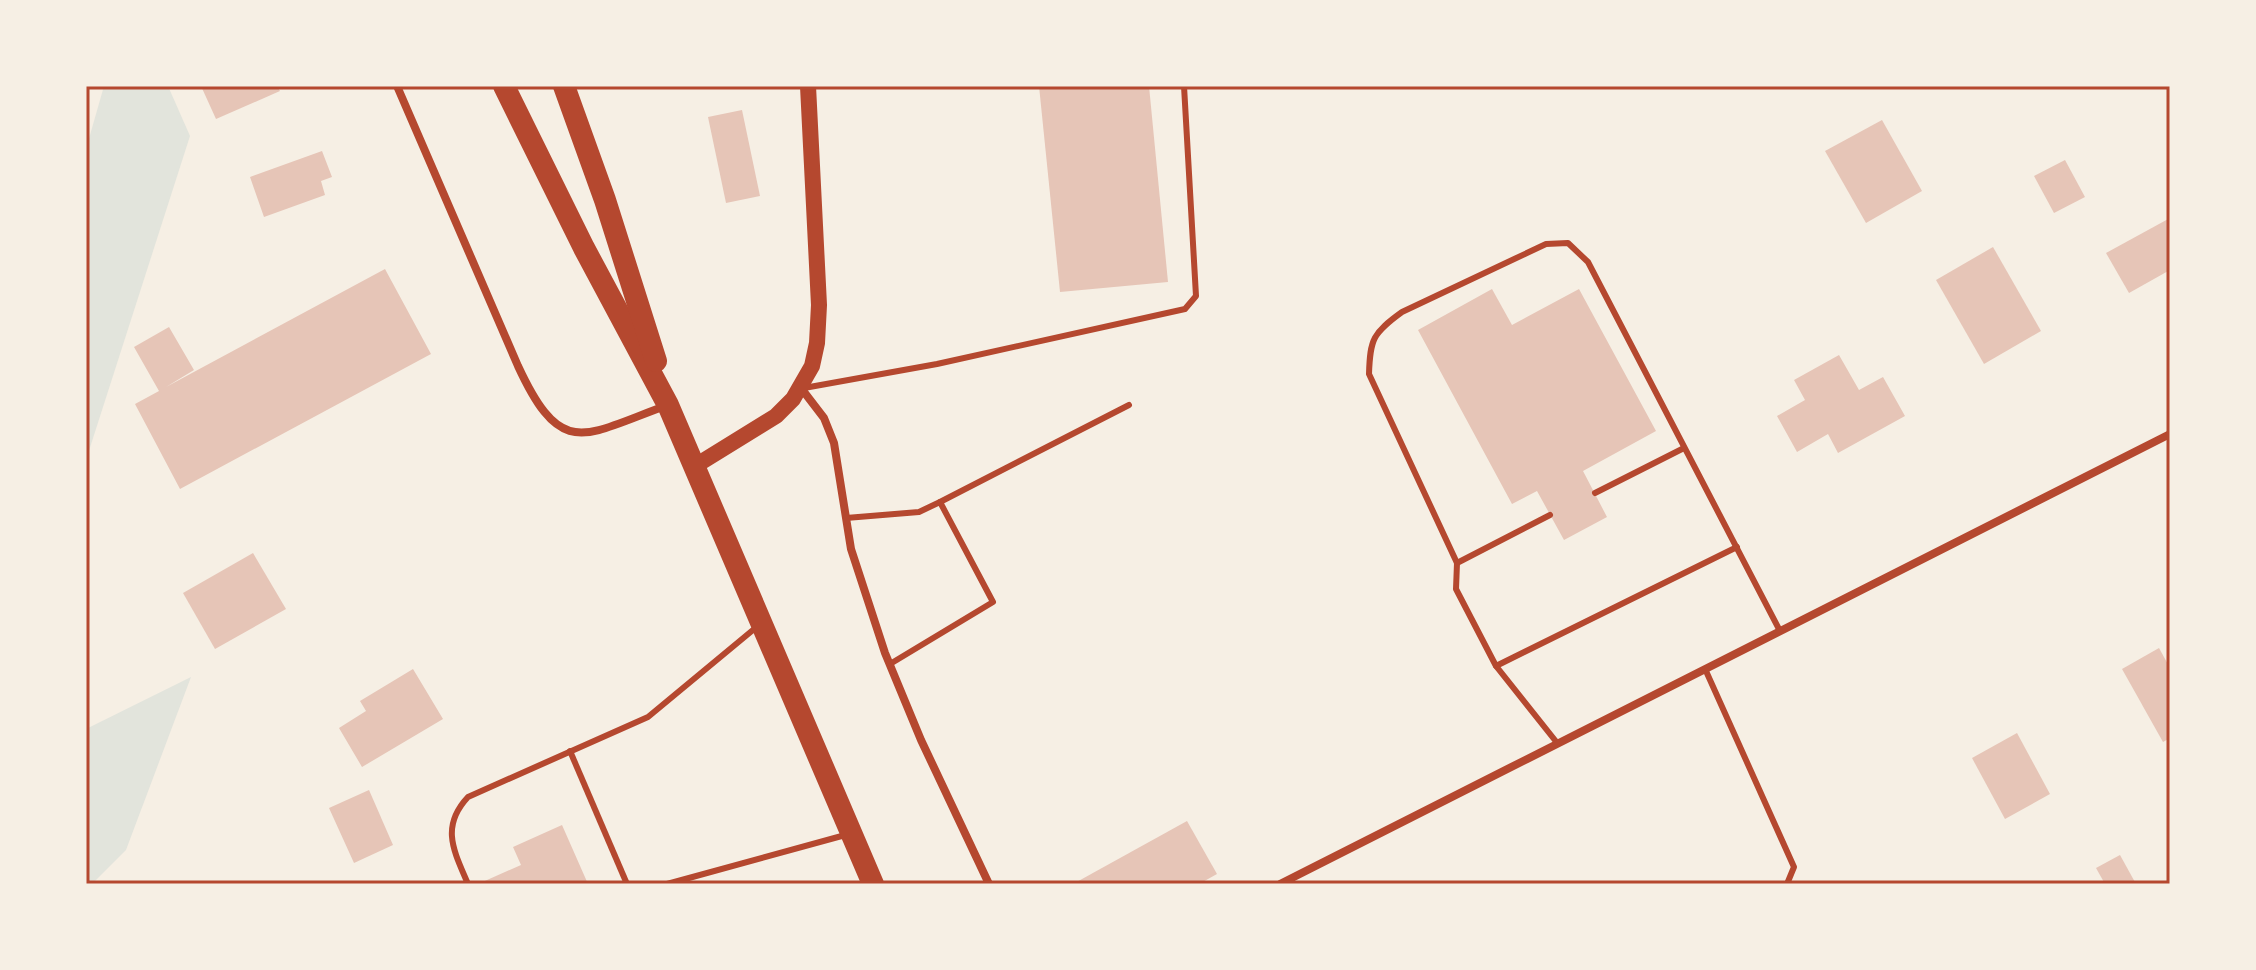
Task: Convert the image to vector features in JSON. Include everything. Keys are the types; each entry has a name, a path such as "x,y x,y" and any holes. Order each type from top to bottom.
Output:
{"highway":[{"path":"504,86 584,248 668,405 873,884"},
{"path":"564,86 613,225 668,405"}],"main road":[{"path":"695,466 766,424 786,407 801,388 815,355 819,315 808,86"}],"street":[{"path":"397,86 518,366 547,418 567,431 578,433 603,428 668,405"},
{"path":"801,388 817,407 829,430 857,570 890,664 921,740 989,884"},
{"path":"1280,884 2170,434"}],"lane":[{"path":"801,388 937,364 1185,309 1196,296 1184,86"},
{"path":"1558,744 1496,666 1456,589 1457,563 1369,374 1370,346 1382,326 1402,312 1546,244 1568,243 1588,262 1780,631"},
{"path":"846,518 919,512 1129,405"},
{"path":"1595,493 1684,448"},
{"path":"890,664 993,602 940,502"},
{"path":"1457,563 1550,515"},
{"path":"1496,666 1737,547"},
{"path":"468,884 453,847 451,831 458,807 468,797 648,717 762,623"},
{"path":"1706,671 1794,867 1787,884"},
{"path":"570,751 627,884"},
{"path":"667,884 851,833"}],"shaded area":[{"path":"104,86 168,86 190,136 86,460 86,149"},
{"path":"191,677 126,850 92,884 86,884 86,729"}],"building":[{"path":"201,86 277,86 280,91 216,119"},
{"path":"1039,86 1149,86 1168,282 1060,292"},
{"path":"742,110 760,196 726,203 708,117"},
{"path":"1882,120 1922,191 1866,223 1825,151"},
{"path":"322,151 332,177 321,181 325,195 264,217 250,177"},
{"path":"2065,160 2085,197 2054,213 2034,176"},
{"path":"2170,218 2170,270 2129,293 2106,253"},
{"path":"1993,247 2041,331 1984,364 1936,280"},
{"path":"385,269 431,354 180,489 135,404 159,391 134,347 169,327 194,370 166,387"},
{"path":"1492,289 1512,325 1579,289 1656,431 1583,471 1607,517 1564,540 1537,491 1512,504 1418,330"},
{"path":"1839,355 1859,390 1883,377 1905,416 1838,453 1828,434 1797,452 1777,416 1805,400 1794,380"},
{"path":"253,553 286,609 215,649 183,593"},
{"path":"2159,648 2170,668 2170,738 2163,742 2122,669"},
{"path":"413,669 443,719 362,767 339,728 366,711 360,701"},
{"path":"2017,733 2050,794 2005,819 1972,758"},
{"path":"369,790 393,845 354,863 329,808"},
{"path":"1187,821 1217,874 1199,884 1073,884"},
{"path":"562,825 588,884 478,884 521,865 513,847"},
{"path":"2120,855 2136,884 2105,884 2096,868"}]}
